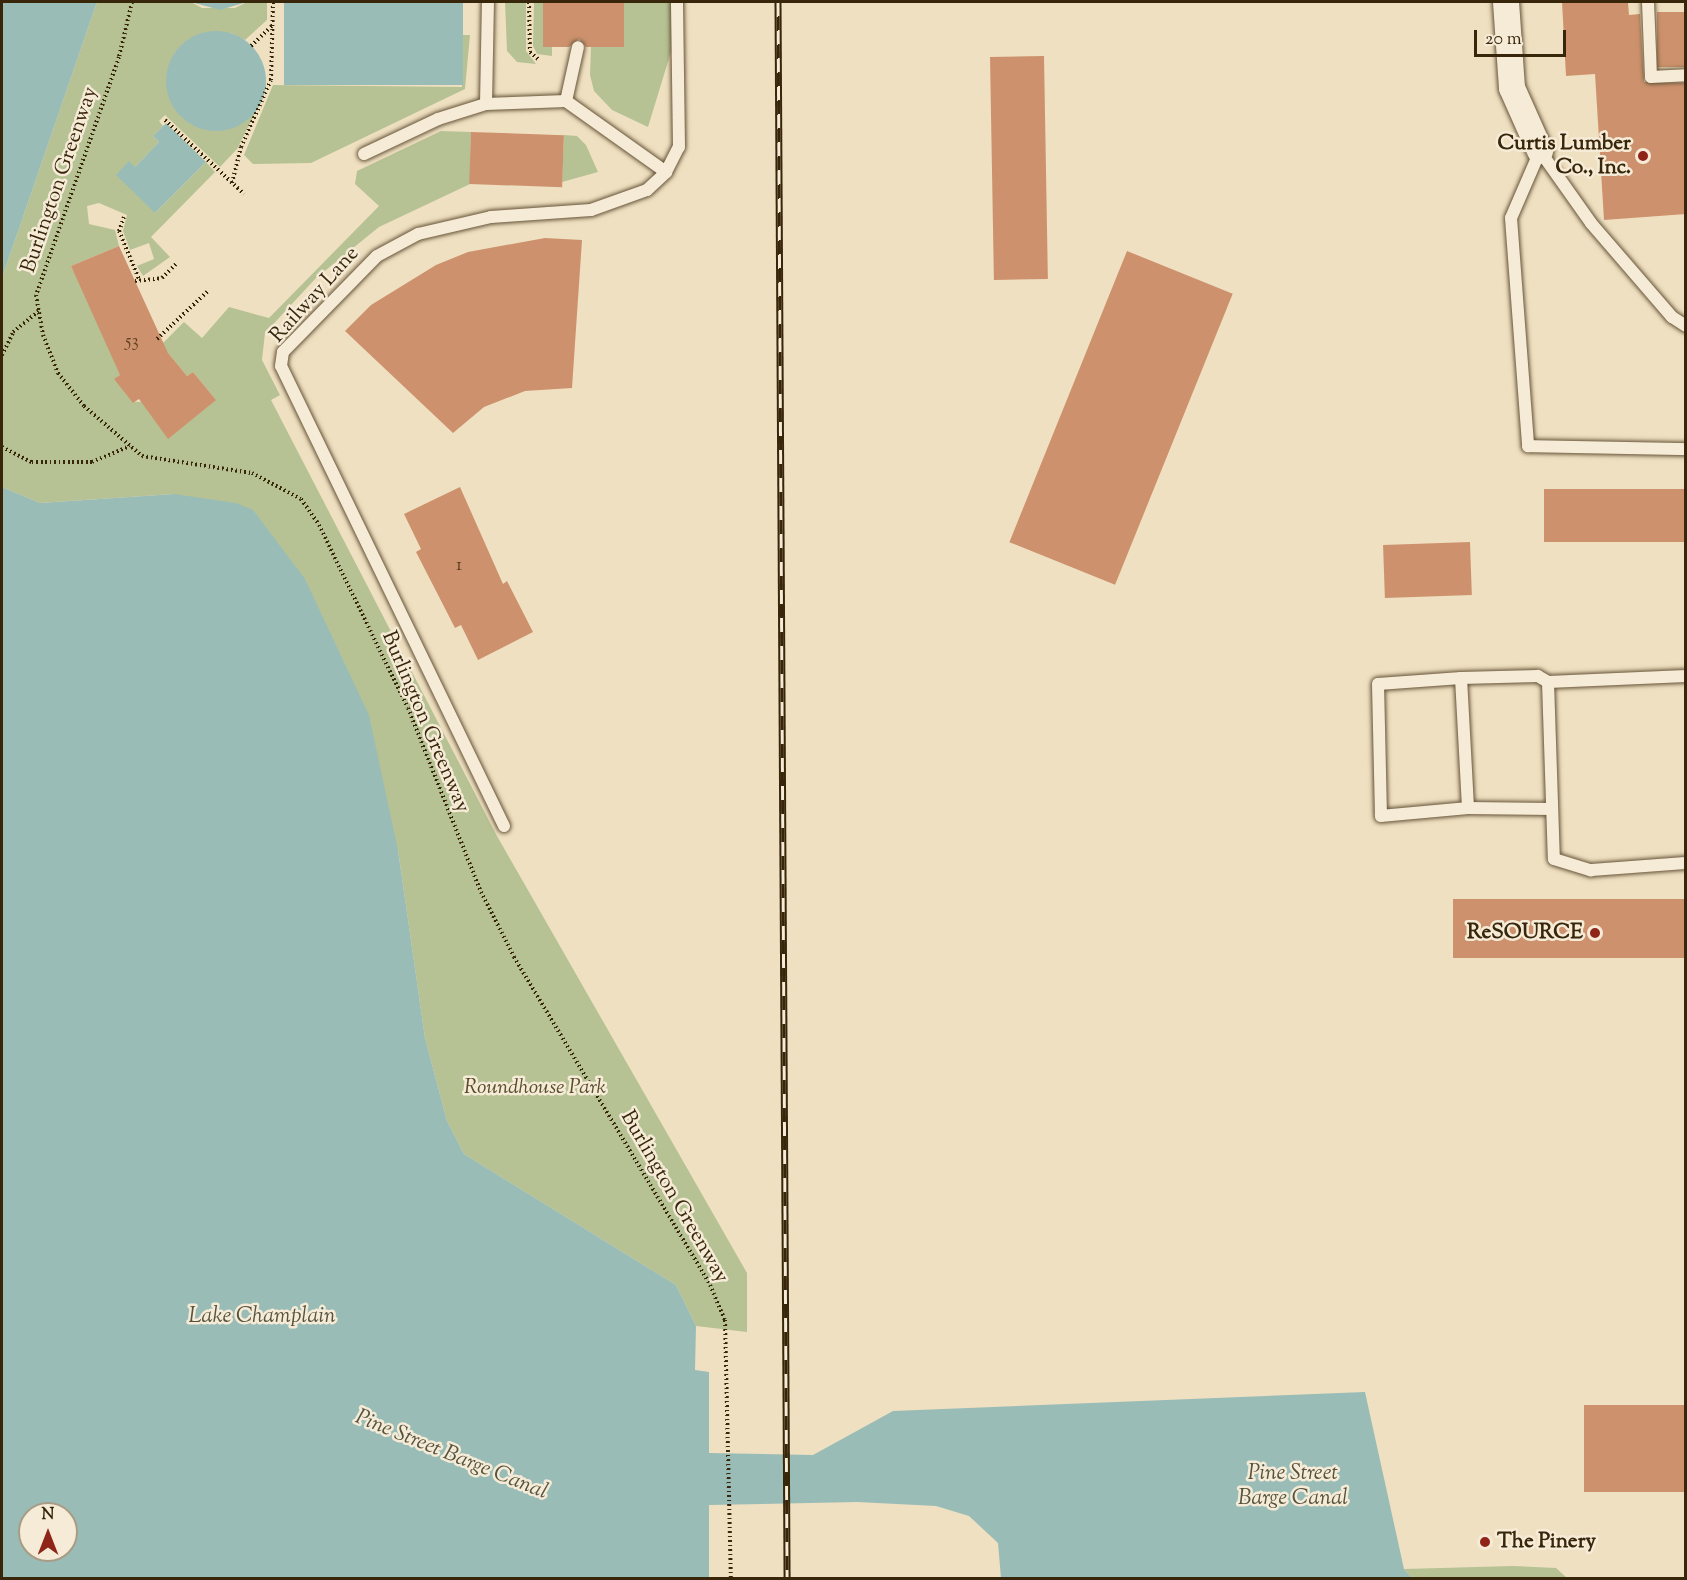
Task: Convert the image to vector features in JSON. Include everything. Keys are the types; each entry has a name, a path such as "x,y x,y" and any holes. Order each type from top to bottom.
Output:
{"street":[{"path":"1506,2 1512,88 1540,151"}],"lane":[{"path":"486,104 488,2"},
{"name":"Railway Lane","path":"504,826 281,366 283,352 377,255 418,234 491,217 591,210 647,190 666,172 679,147 677,2"},
{"path":"1648,2 1651,77 1686,75"},
{"path":"566,101 578,47"},
{"path":"364,154 438,119 486,104 566,101 666,172"},
{"path":"1540,151 1591,223 1671,316 1686,326"},
{"path":"1540,151 1511,218 1528,446 1686,449"},
{"path":"1552,809 1468,808 1381,816 1378,684 1461,678 1538,676 1548,682 1686,676"},
{"path":"1461,678 1468,808"},
{"path":"1548,682 1554,859 1591,870 1686,863"}],"path":[{"name":"Burlington Greenway","path":"132,2 119,57 36,295 58,373 84,406 142,456 252,473 301,499 319,525 408,708 481,892 514,957 710,1285 725,1320 728,1365 731,1578"},
{"path":"232,183 241,147 271,81 273,2"},
{"path":"529,2 529,43 538,59"},
{"path":"251,46 272,26"},
{"path":"165,120 244,194"},
{"path":"124,217 119,231 137,280 162,278 177,263"},
{"path":"157,339 208,291"},
{"path":"2,355 13,332 39,312"},
{"path":"2,447 32,462 92,462 130,446"}],"green space":[{"name":"Roundhouse Park","path":"97,2 191,2 202,8 235,8 247,2 267,2 267,20 245,40 231,33 246,121 257,109 237,149 220,167 165,115 159,121 163,126 153,136 159,142 135,167 155,213 206,162 215,172 151,237 170,257 143,276 137,266 154,259 149,243 130,250 123,231 127,215 99,203 87,206 89,224 115,230 119,246 71,266 126,371 115,379 133,402 215,399 193,372 187,376 161,345 184,322 202,338 229,307 269,318 379,206 355,184 357,171 441,131 471,132 470,184 379,227 316,278 265,333 262,360 280,395 271,400 497,836 747,1273 747,1332 696,1326 676,1285 464,1154 447,1121 425,1038 398,850 174,494 40,503 2,487 2,278"},
{"path":"505,2 526,2 526,51 536,64 517,62 507,51"},
{"path":"534,2 543,2 543,47 552,47 552,56 537,54 533,46"},
{"path":"624,2 672,2 674,42 648,127 612,110 594,91 590,75 591,47 624,47"},
{"path":"463,35 470,35 465,89 311,163 253,164 244,155 273,85 462,87"},
{"path":"564,135 577,136 586,145 598,172 562,182"},
{"path":"1513,1566 1556,1568 1567,1578 1412,1578 1404,1569"}],"water":[{"path":"2,2 97,2 2,278"},
{"path":"191,2 247,2 220,10"},
{"path":"284,2 463,2 463,85 284,85"},
{"path":"216,31 235,35 251,46 262,62 266,81 262,100 251,116 235,127 216,131 197,127 181,116 170,100 166,81 170,62 181,46 197,35"},
{"path":"166,123 206,162 155,213 116,175 129,161 135,167 159,142 153,136"},
{"name":"Lake Champlain","path":"2,487 40,503 174,494 236,503 253,510 305,579 369,715 398,850 425,1038 447,1121 464,1154 676,1285 696,1326 695,1370 709,1372 709,1453 813,1455 893,1411 1365,1392 1404,1569 1412,1578 1001,1578 998,1543 969,1516 936,1506 857,1502 709,1505 709,1578 2,1578"}],"building":[{"path":"543,2 624,2 624,47 586,47 579,39 569,47 543,47"},
{"name":"Curtis Lumber Co., Inc.","path":"1562,2 1628,2 1629,15 1640,14 1644,82 1686,83 1686,214 1604,220 1595,74 1566,76"},
{"path":"1657,12 1686,12 1686,67 1657,67"},
{"path":"1044,56 1048,279 994,280 990,57"},
{"path":"471,132 564,135 562,187 469,184"},
{"path":"545,238 582,240 572,388 525,391 484,407 453,433 345,331 371,305 436,265 468,252"},
{"path":"119,246 168,353 187,376 193,372 216,400 168,439 139,399 133,403 114,379 120,375 71,266"},
{"path":"1127,251 1233,294 1115,585 1009,542"},
{"path":"460,487 503,584 507,581 533,632 478,660 461,625 455,628 416,552 421,549 404,514"},
{"path":"1544,489 1686,489 1686,542 1544,542"},
{"path":"1470,542 1472,595 1385,598 1383,545"},
{"name":"ReSOURCE","path":"1453,899 1686,899 1686,958 1453,958"},
{"path":"1584,1405 1686,1405 1686,1492 1584,1492"}],"railway":[{"path":"778,2 787,1578"}],"place":[{"name":"Curtis Lumber Co., Inc.","path":"1643,156"},
{"name":"ReSOURCE","path":"1595,933"},
{"name":"The Pinery","path":"1485,1542"}],"water label":[{"name":"Pine Street Barge Canal","path":"451,1456"},
{"name":"Pine Street Barge Canal","path":"1293,1486"}]}
